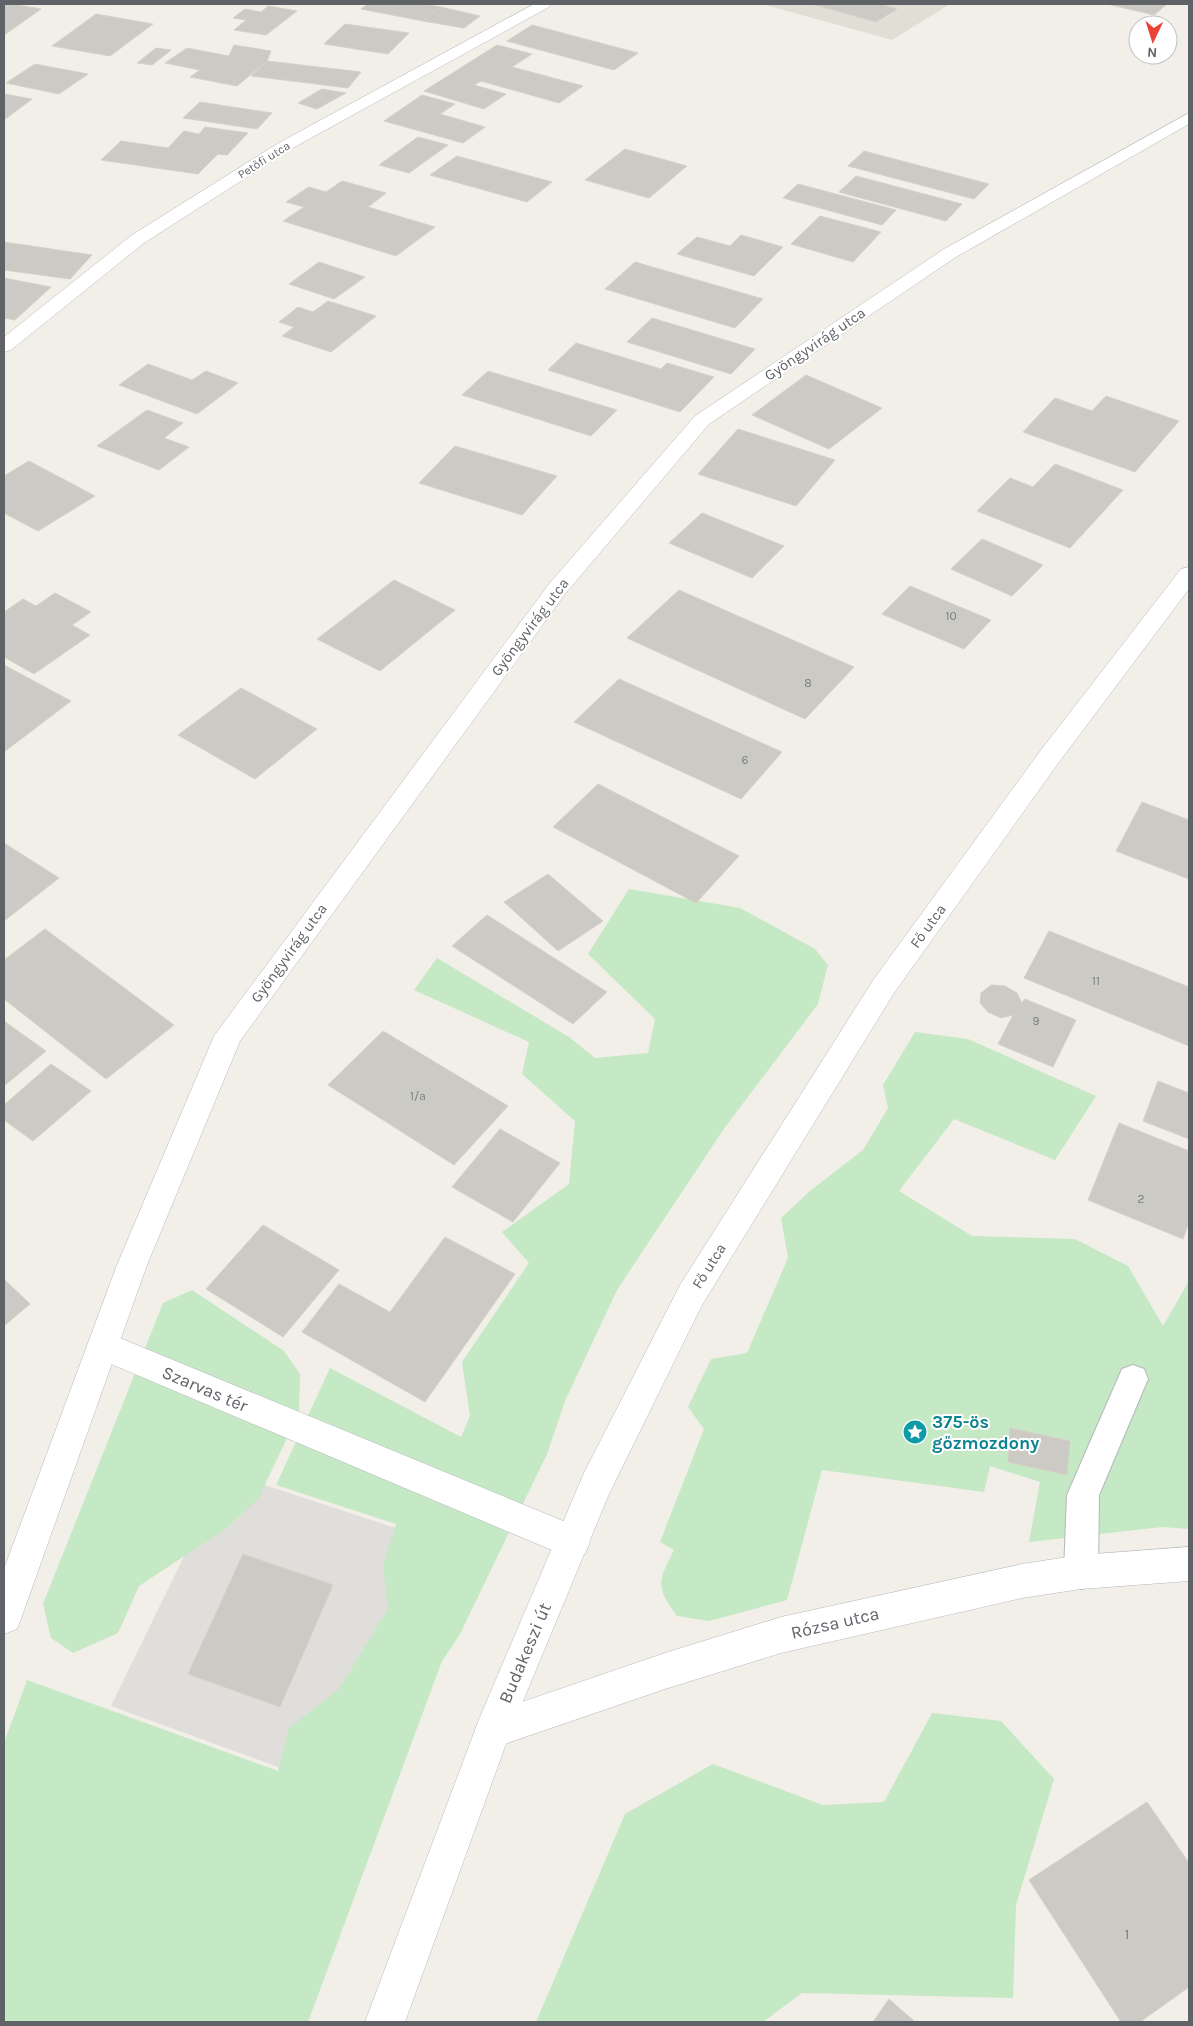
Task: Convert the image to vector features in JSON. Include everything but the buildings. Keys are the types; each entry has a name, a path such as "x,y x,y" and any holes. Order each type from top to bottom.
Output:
{"street":[{"name":"Petőfi utca","path":"4,346 138,239 284,148 544,4"},
{"name":"Gyöngyvirág utca","path":"102,1346 132,1265 228,1036 557,590 702,420 950,253 1189,118"},
{"name":"Fő utca","path":"691,1295 884,986 1050,756 1189,574"},
{"name":"Budakeszi út","path":"384,2022 492,1730 596,1485 691,1295"},
{"name":"Szarvas tér","path":"102,1346 573,1542"},
{"path":"4,1616 102,1346"},
{"name":"Rózsa utca","path":"492,1730 665,1671 781,1635 1022,1581 1081,1572 1189,1564"}],"lane":[{"path":"1081,1572 1083,1495 1134,1378"}],"shaded area":[{"path":"762,4 950,4 892,40"},
{"path":"225,1472 432,1540 333,1787 111,1706"}],"green space":[{"path":"629,889 740,908 815,949 828,965 818,1004 723,1130 617,1290 565,1401 547,1454 459,1636 442,1661 308,2022 4,2022 4,1743 27,1680 278,1771 289,1728 339,1689 388,1609 383,1565 396,1524 276,1485 330,1368 461,1437 470,1416 462,1362 529,1263 502,1232 569,1184 575,1121 522,1074 529,1042 414,990 437,958 569,1037 595,1058 648,1053 655,1019 588,954"},
{"path":"915,1032 968,1039 1096,1096 1055,1160 954,1119 899,1191 972,1236 1075,1239 1128,1266 1163,1326 1189,1281 1189,1529 1162,1527 1029,1542 1040,1482 990,1466 984,1492 822,1470 787,1600 709,1621 677,1616 665,1598 661,1584 662,1577 674,1550 660,1542 704,1429 688,1407 711,1359 747,1353 788,1258 781,1218 810,1191 863,1150 888,1108 883,1085"},
{"path":"192,1290 284,1351 300,1374 299,1413 258,1499 227,1528 139,1586 118,1633 73,1653 51,1638 43,1604 163,1303"},
{"path":"932,1713 1001,1721 1054,1779 1016,1905 1013,1998 802,1993 763,2022 536,2022 625,1814 713,1764 823,1805 884,1802"}],"place":[{"name":"375-ös gőzmozdony","path":"915,1432"}]}
